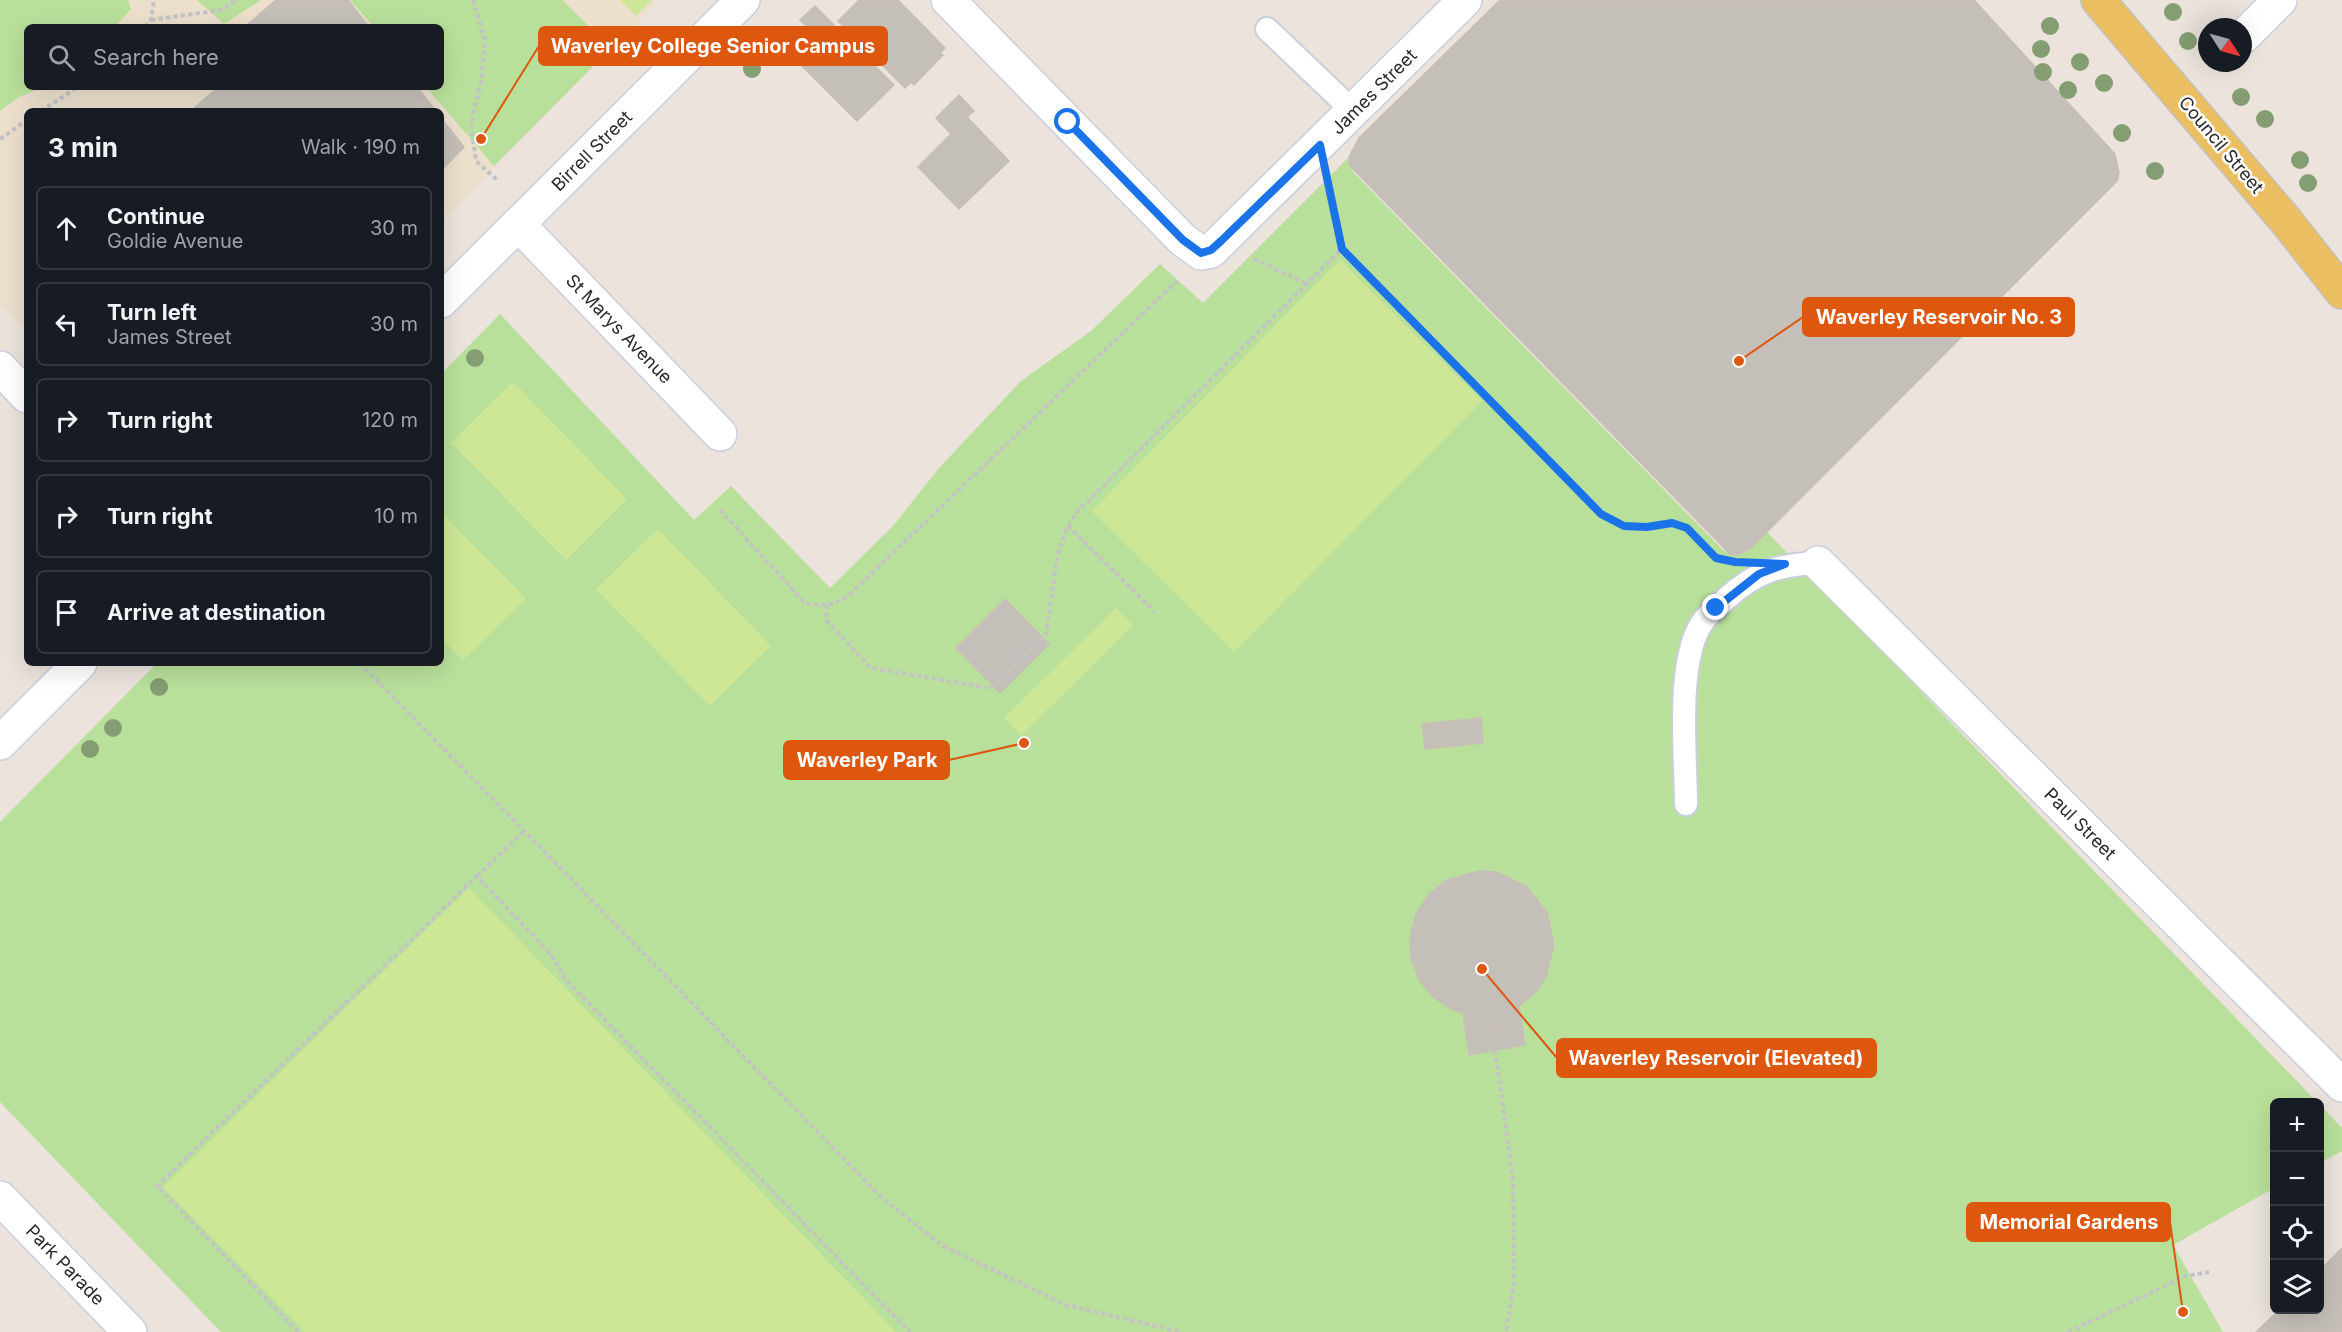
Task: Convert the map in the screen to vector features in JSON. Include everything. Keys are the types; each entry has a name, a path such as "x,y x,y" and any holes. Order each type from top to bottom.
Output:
{"main road":[{"name":"Council Street","path":"2098,0 2287,222 2342,292"}],"street":[{"name":"Birrell Street","path":"444,299 743,0"},
{"name":"James Street","path":"948,0 1183,240 1201,253 1211,250 1221,241 1465,0"},
{"path":"2252,28 2280,0"},
{"name":"St Marys Avenue","path":"518,224 720,434"},
{"path":"0,368 24,393"},
{"name":"Paul Street","path":"1818,563 2342,1085"},
{"path":"0,743 77,666"},
{"name":"Park Parade","path":"0,1198 130,1332"}],"lane":[{"path":"1267,29 1354,112"},
{"path":"1686,804 1686,665 1704,620 1736,590 1759,574 1785,564 1818,563"}],"path":[{"path":"148,24 151,20 154,0"},
{"path":"151,20 221,10 238,0"},
{"path":"473,0 485,41 482,81 471,124 472,134 476,161 497,180"},
{"path":"46,108 73,90"},
{"path":"0,139 24,122"},
{"path":"1320,145 1342,249 1601,514 1624,526 1647,527 1672,523 1687,528 1716,558 1735,562 1785,564"},
{"path":"827,605 826,620 871,668 990,688 1046,634 1057,558 1068,526 1076,513 1342,249"},
{"path":"1251,258 1307,284"},
{"path":"720,510 805,603 836,604 848,596 1177,281"},
{"path":"1068,526 1155,612"},
{"path":"363,666 882,1198 944,1246 1066,1305 1182,1332"},
{"path":"298,1332 158,1186 524,831"},
{"path":"477,876 553,957 565,979 910,1332"},
{"path":"1495,1050 1513,1180 1514,1282 1506,1332"},
{"path":"2068,1332 2186,1276 2209,1272"}],"shaded area":[{"path":"0,0 659,0 444,219 444,108 24,108 24,329 0,305"}],"green space":[{"path":"0,0 128,0 131,9 118,24 24,24 24,90 36,90 19,97 0,111"},
{"path":"197,0 261,0 224,24"},
{"path":"350,0 562,0 611,48 494,166 429,90 444,90 444,24 371,24"},
{"path":"620,0 652,0 636,16"},
{"path":"1349,157 1353,172 1723,550 1736,554 1747,551 1767,532 2313,1098 2270,1098 2270,1190 2173,1245 2223,1332 221,1332 0,1102 0,822 154,666 444,666 444,371 500,314 694,520 731,486 830,588 893,526 939,468 1021,381 1091,331 1160,264 1203,303"},
{"path":"1340,260 1482,401 1234,652 1092,511"},
{"path":"513,382 627,499 566,560 451,443"},
{"path":"444,515 526,599 463,660 444,641"},
{"path":"658,529 771,646 710,706 596,589"},
{"path":"1116,608 1133,625 1021,736 1004,718"},
{"path":"469,888 896,1332 305,1332 163,1187"},
{"path":"2324,1109 2342,1128 2342,1151 2324,1161"}],"building":[{"path":"276,0 348,0 367,24 248,24"},
{"path":"859,0 898,0 945,48 940,53 943,55 914,85 911,82 905,88 838,21"},
{"path":"1500,0 1974,0 2115,154 2119,173 2117,181 1752,547 1738,555 1730,554 1350,166 1349,157 1359,138"},
{"path":"815,6 894,85 857,121 802,66 824,44 800,20"},
{"path":"215,90 419,90 434,108 194,108"},
{"path":"959,95 974,111 967,117 1009,161 959,209 918,167 951,134 936,118"},
{"path":"444,122 464,147 444,168"},
{"path":"1005,599 1049,644 1000,693 956,648"},
{"path":"1481,718 1483,743 1425,749 1422,724"},
{"path":"1479,871 1496,872 1526,886 1547,912 1554,944 1546,977 1537,991 1519,1006 1525,1045 1469,1055 1463,1013 1453,1010 1434,998 1419,980 1411,959 1410,936 1416,914 1429,894 1447,880"},
{"path":"1494,1017 1496,1030 1484,1032 1482,1019"},
{"path":"2342,1248 2342,1332 2256,1332 2275,1314 2324,1314 2324,1266"}],"place":[{"name":"Waverley College Senior Campus","path":"481,139"},
{"name":"Waverley Reservoir No. 3","path":"1739,361"},
{"name":"Waverley Park","path":"1024,743"},
{"name":"Waverley Reservoir (Elevated)","path":"1482,969"},
{"name":"Memorial Gardens","path":"2183,1312"}],"route":[{"path":"1068,122 1191,248 1201,253 1211,250 1221,241 1320,145 1342,249 1601,514 1624,526 1647,527 1672,523 1687,528 1716,558 1735,562 1785,564 1759,574 1716,608"}]}
